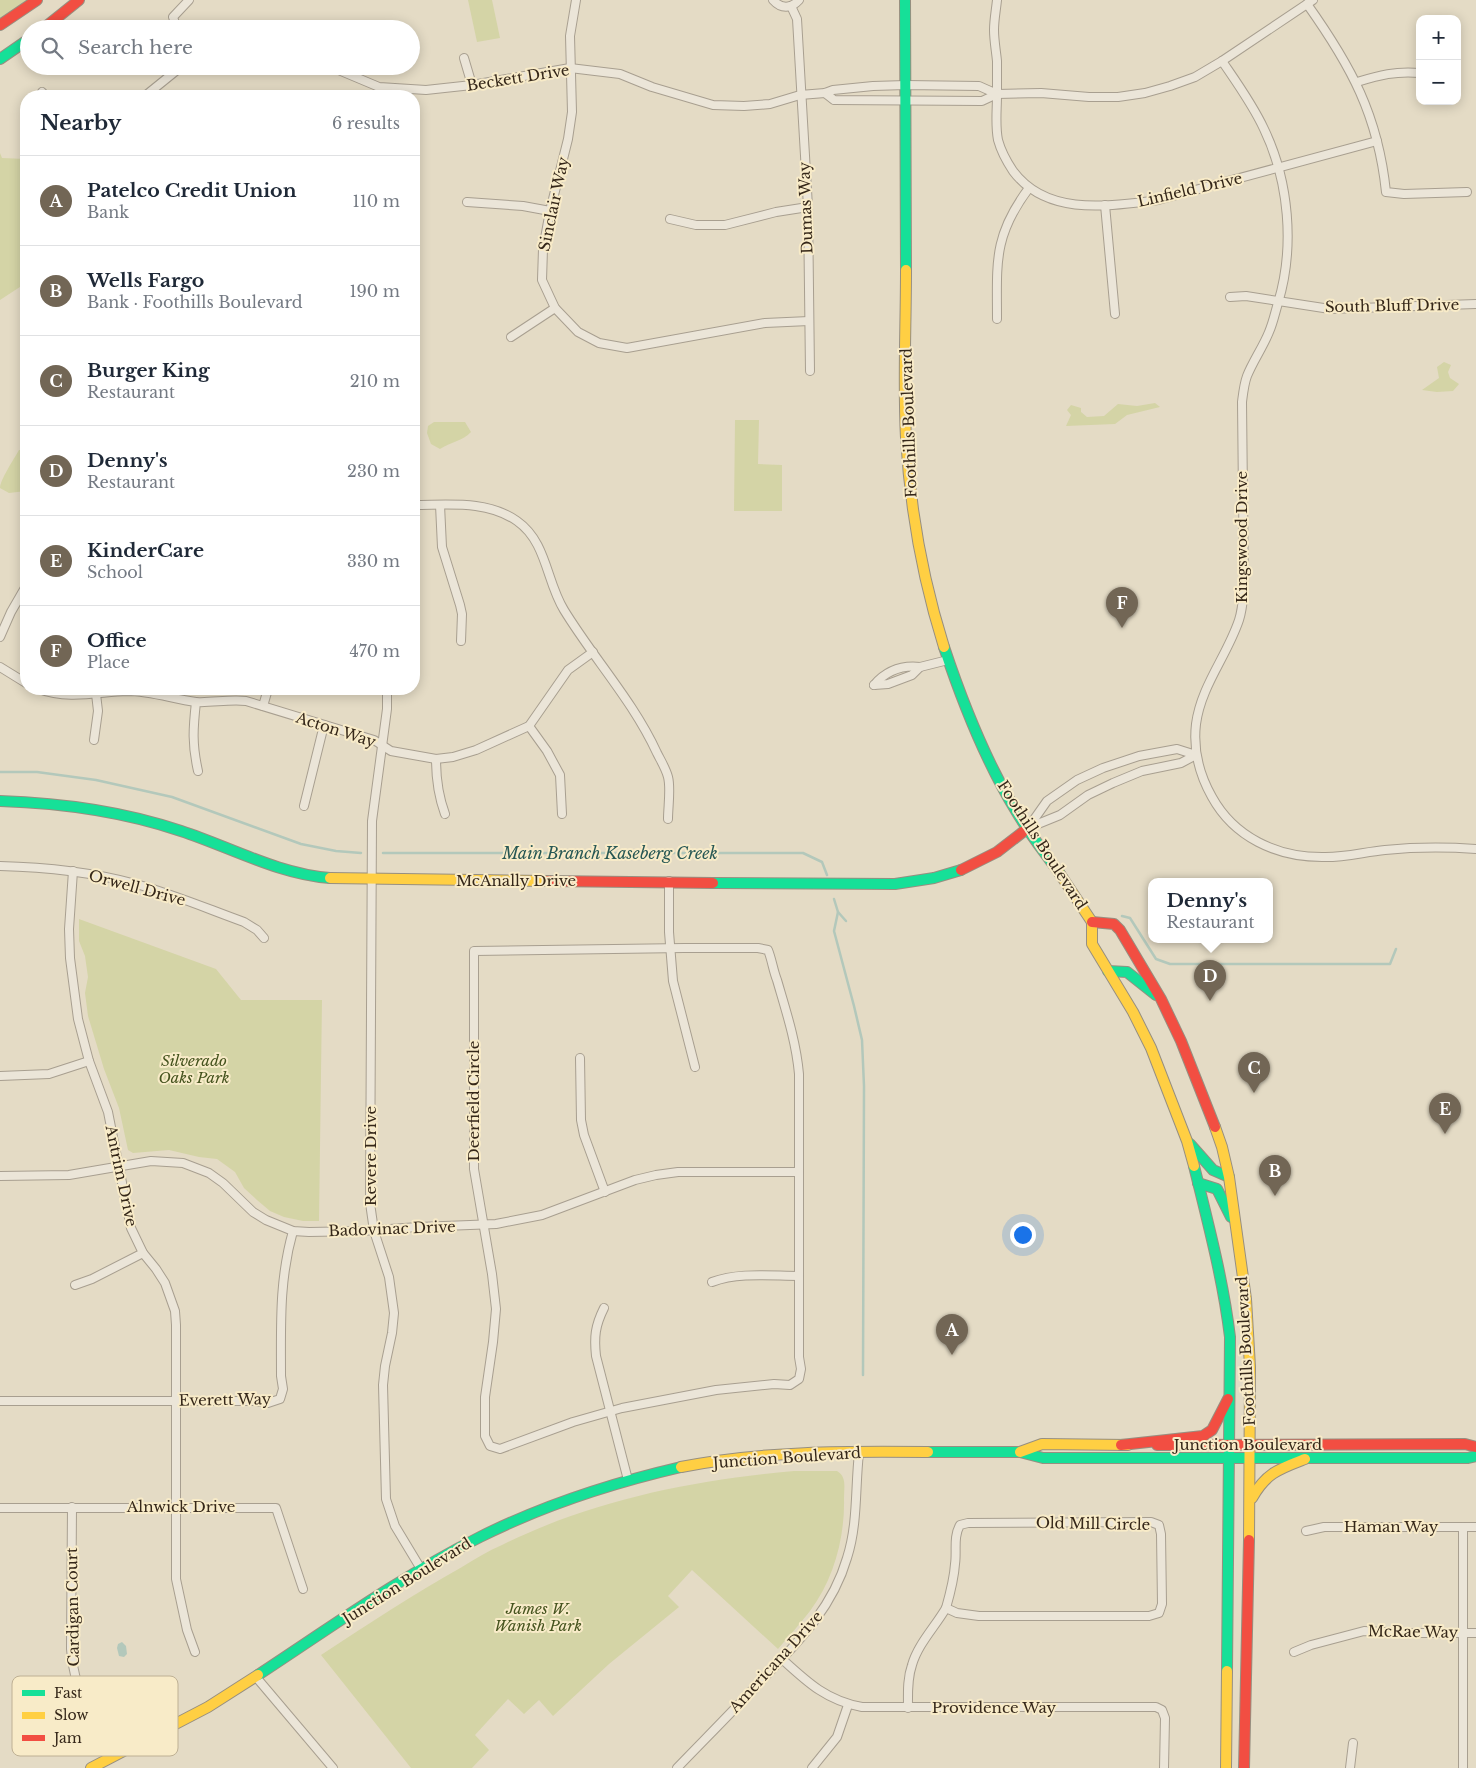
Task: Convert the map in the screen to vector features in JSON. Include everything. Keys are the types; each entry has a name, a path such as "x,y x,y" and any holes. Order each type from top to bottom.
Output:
{"main road":[{"path":"0,25 37,0"},
{"path":"54,20 79,0"},
{"name":"Foothills Boulevard","path":"905,0 906,437 908,477 920,556 936,622 966,709 1015,809 1092,922 1092,944 1133,1012 1151,1048 1187,1141 1198,1183 1226,1302 1230,1337 1226,1768"},
{"path":"0,59 20,45"},
{"name":"McAnally Drive","path":"0,801 28,801 79,806 132,816 178,829 279,866 308,875 333,879 895,884 925,881 952,874 972,866 1005,847 1028,828"},
{"name":"Foothills Boulevard","path":"1092,922 1114,924 1120,930 1161,999 1208,1106 1222,1147 1229,1177 1247,1313 1250,1368 1251,1459 1244,1768"},
{"path":"1108,971 1126,972 1161,999"},
{"path":"1187,1141 1213,1170 1229,1177"},
{"path":"1198,1183 1217,1189 1235,1225"},
{"path":"1121,1445 1203,1436 1216,1425 1230,1396"},
{"name":"Junction Boulevard","path":"1020,1452 1042,1444 1229,1446 1466,1444 1476,1447"},
{"name":"Junction Boulevard","path":"178,1723 208,1707 256,1677 421,1569 492,1530 538,1510 628,1480 683,1468 726,1460 859,1453 1020,1452 1043,1458 1229,1459 1468,1458 1476,1456"},
{"path":"1250,1502 1264,1478 1274,1470 1305,1459"},
{"name":"Junction Boulevard","path":"91,1768 114,1756"}],"street":[{"path":"174,20 173,17 189,0"},
{"name":"Sinclair Way","path":"576,0 570,36 572,112 568,139 550,210 543,249 542,280 555,308 578,332 599,343 627,348 765,323 809,321"},
{"path":"773,0 781,6 791,6 799,0"},
{"name":"Linfield Drive","path":"997,0 994,30 999,142 1011,168 1019,179 1029,188 1057,202 1072,205 1105,205 1158,200 1377,141"},
{"path":"906,101 982,101 997,94 1041,93 1089,97 1118,97 1145,93 1194,77 1222,62 1310,2 1357,82 1381,155 1386,192 1404,194 1467,192"},
{"name":"Dumas Way","path":"791,6 797,19 808,207 810,371"},
{"path":"464,58 472,85"},
{"name":"Kingswood Drive","path":"1222,62 1246,96 1264,130 1278,168 1283,190 1287,234 1286,260 1279,301 1269,332 1247,377 1242,402 1244,590 1240,618 1201,700 1196,725 1196,755 1202,780 1216,804 1233,825 1253,840 1294,855 1323,858 1393,849 1436,847 1476,849"},
{"name":"Beckett Drive","path":"351,75 379,87 426,90 472,85 570,68 620,74 652,87 713,105 744,106 761,105 800,95 824,93 832,90 906,85"},
{"path":"1357,82 1381,74 1401,71 1416,73"},
{"path":"152,90 171,75"},
{"path":"906,85 978,86 997,94"},
{"name":"Beckett Drive","path":"824,93 834,100 906,101"},
{"path":"997,320 999,248 1008,220 1029,188"},
{"path":"467,202 508,204 550,210"},
{"path":"1105,205 1115,314"},
{"path":"670,219 696,225 725,225 776,212 808,207"},
{"name":"South Bluff Drive","path":"1230,297 1246,296 1330,309 1476,304"},
{"path":"511,337 555,308"},
{"path":"420,504 476,505 488,507 509,516 523,526 534,539 543,556 563,609 635,711 651,739 668,778 668,819"},
{"path":"440,505 442,547 462,614 462,641"},
{"path":"0,637 20,596"},
{"path":"562,814 560,775 529,726 568,670 593,652"},
{"path":"874,685 888,684 912,675 920,667 948,660"},
{"path":"0,667 20,679"},
{"path":"94,740 98,711 96,695"},
{"name":"Acton Way","path":"158,695 196,702 234,700 263,706 374,740 391,751 436,759 453,757 476,750 529,726"},
{"path":"263,706 266,695"},
{"name":"Revere Drive","path":"387,695 387,709 372,821 370,1203 374,1230 389,1276 394,1314 392,1333 384,1366 383,1385 386,1499 395,1526 421,1569"},
{"path":"196,702 192,733 198,771"},
{"path":"304,806 324,725"},
{"name":"McAnally Drive","path":"1028,828 1047,801 1077,780 1103,768 1139,756 1177,749 1196,755"},
{"name":"McAnally Drive","path":"1028,828 1060,814 1088,795 1113,783 1142,771 1181,764 1196,755"},
{"path":"436,759 437,783 445,814"},
{"name":"Orwell Drive","path":"0,866 73,871 112,878 167,894 244,922 257,930 264,938"},
{"name":"Antrim Drive","path":"73,871 69,929 70,958 78,1019 89,1061 108,1112 131,1228 143,1253 165,1283 175,1311 176,1579 185,1622 195,1652"},
{"path":"669,881 670,948 673,981 695,1067"},
{"name":"Deerfield Circle","path":"670,948 758,948 768,950 797,1050 799,1074 799,1172 799,1357 801,1369 799,1380 790,1385 748,1386 686,1395 573,1422 500,1449 490,1446 485,1436 484,1397 496,1309 474,1169 474,951 670,948"},
{"path":"580,1058 584,1135 605,1192"},
{"path":"0,1076 49,1074 89,1061"},
{"name":"Badovinac Drive","path":"0,1176 69,1175 151,1161 183,1163 209,1173 223,1183 253,1212 279,1226 309,1232 484,1225 520,1221 542,1215 635,1180 656,1175 678,1172 799,1172"},
{"name":"Everett Way","path":"0,1402 268,1402 280,1399 283,1389 281,1376 280,1298 293,1230"},
{"path":"75,1285 92,1279 143,1253"},
{"path":"712,1282 736,1276 800,1276"},
{"path":"604,1308 597,1323 594,1340 596,1356 628,1480"},
{"name":"Americana Drive","path":"677,1768 782,1659 813,1625 826,1607 843,1571 851,1543 859,1453"},
{"name":"Alnwick Drive","path":"0,1508 276,1508 303,1589"},
{"name":"Cardigan Court","path":"72,1508 71,1649 74,1676"},
{"name":"Old Mill Circle","path":"908,1708 909,1677 912,1664 919,1649 946,1608 956,1563 955,1533 960,1525 968,1522 1151,1522 1159,1525 1161,1534 1162,1604 1159,1613 1149,1616 979,1616 957,1613 946,1608"},
{"name":"Haman Way","path":"1306,1530 1324,1527 1476,1527"},
{"path":"1463,1527 1463,1768"},
{"name":"McRae Way","path":"1294,1652 1311,1645 1364,1631 1476,1633"},
{"name":"Providence Way","path":"782,1659 812,1686 848,1705 875,1708 1156,1707 1162,1710 1165,1718 1164,1768"},
{"path":"256,1677 333,1768"},
{"path":"812,1768 837,1737 848,1705"},
{"path":"1350,1768 1353,1743"}],"green space":[{"path":"0,0 28,0 0,20"},
{"path":"468,0 492,0 500,38 477,42"},
{"path":"0,153 2,158 20,159 20,287 0,300"},
{"path":"1444,362 1451,365 1448,372 1450,378 1459,384 1453,391 1437,392 1422,390 1439,378 1437,367"},
{"path":"1155,403 1160,407 1127,415 1115,424 1066,426 1071,415 1067,410 1071,405 1081,408 1081,412 1087,417 1104,416 1118,404 1137,406"},
{"path":"735,420 759,420 758,464 782,465 782,511 734,511"},
{"path":"434,422 465,422 471,432 440,449 431,444 427,433 428,426"},
{"path":"20,450 20,492 9,493 0,488 5,475"},
{"name":"Silverado Oaks Park","path":"79,919 216,969 241,1000 322,1000 319,1221 303,1221 284,1217 270,1211 244,1188 235,1172 217,1159 169,1150 133,1153 128,1150 119,1108 104,1069 88,1016 85,993 88,977 85,956 79,941"},
{"name":"James W. Wanish Park","path":"794,1471 837,1471 840,1473 844,1479 844,1513 840,1542 826,1585 810,1611 778,1649 692,1570 668,1596 679,1607 609,1664 553,1716 539,1700 524,1714 508,1699 475,1735 489,1750 472,1768 411,1768 321,1655 477,1558 537,1529 608,1504 644,1494 719,1480"}],"shaded area":[{"path":"122,1642 126,1646 127,1654 124,1657 119,1656 117,1648 118,1644"}],"waterway":[{"name":"Main Branch Kaseberg Creek","path":"0,772 37,772 96,780 172,797 301,844 336,851 361,853"},
{"name":"Main Branch Kaseberg Creek","path":"383,853 803,853 822,862 827,875"},
{"name":"Main Branch Kaseberg Creek","path":"834,899 838,912 846,921"},
{"path":"838,912 834,931 862,1040 864,1086 863,1375"},
{"name":"Main Branch Kaseberg Creek","path":"1122,916 1130,918 1156,959 1170,964 1390,964 1396,949"}],"traffic: fast":[{"path":"905,0 906,270"},
{"path":"0,59 20,45"},
{"path":"944,647 959,690 994,772 1021,819 1060,874"},
{"path":"0,801 69,806 137,818 199,837 273,866 330,878"},
{"path":"713,883 895,884 934,878 961,870"},
{"path":"1108,971 1127,972 1156,995"},
{"path":"1190,1144 1213,1170 1229,1177"},
{"path":"1194,1166 1219,1272 1230,1337 1227,1671"},
{"path":"1198,1183 1217,1189 1231,1217"},
{"path":"928,1452 1020,1452 1043,1458 1468,1458 1476,1456"},
{"path":"258,1675 395,1585 451,1552 504,1525 579,1496 629,1480 681,1467"}],"traffic: slow":[{"path":"906,270 905,396 908,464 914,517 924,570 944,647"},
{"path":"1060,874 1092,922 1092,944 1133,1012 1151,1048 1187,1141 1194,1166"},
{"path":"330,878 548,881"},
{"path":"1215,1127 1229,1177 1246,1299 1250,1367 1249,1540"},
{"path":"1020,1452 1042,1444 1128,1445"},
{"path":"681,1467 742,1458 804,1453 928,1452"},
{"path":"1252,1498 1268,1477 1305,1459"},
{"path":"1226,1768 1227,1671"},
{"path":"178,1723 208,1707 258,1675"},
{"path":"91,1768 114,1756"}],"traffic: jam":[{"path":"0,25 37,0"},
{"path":"54,20 79,0"},
{"path":"961,870 997,852 1028,828"},
{"path":"548,881 713,883"},
{"path":"1092,922 1114,924 1120,930 1161,999 1181,1041 1215,1127"},
{"path":"1121,1445 1203,1436 1212,1430 1228,1399"},
{"path":"1157,1445 1465,1444 1476,1447"},
{"path":"1244,1768 1249,1540"}],"place":[{"name":"Office","path":"1122,628"},
{"name":"Denny's","path":"1210,1001"},
{"name":"Burger King","path":"1254,1093"},
{"name":"KinderCare","path":"1445,1134"},
{"name":"Wells Fargo","path":"1275,1196"},
{"name":"Patelco Credit Union","path":"952,1355"}]}
